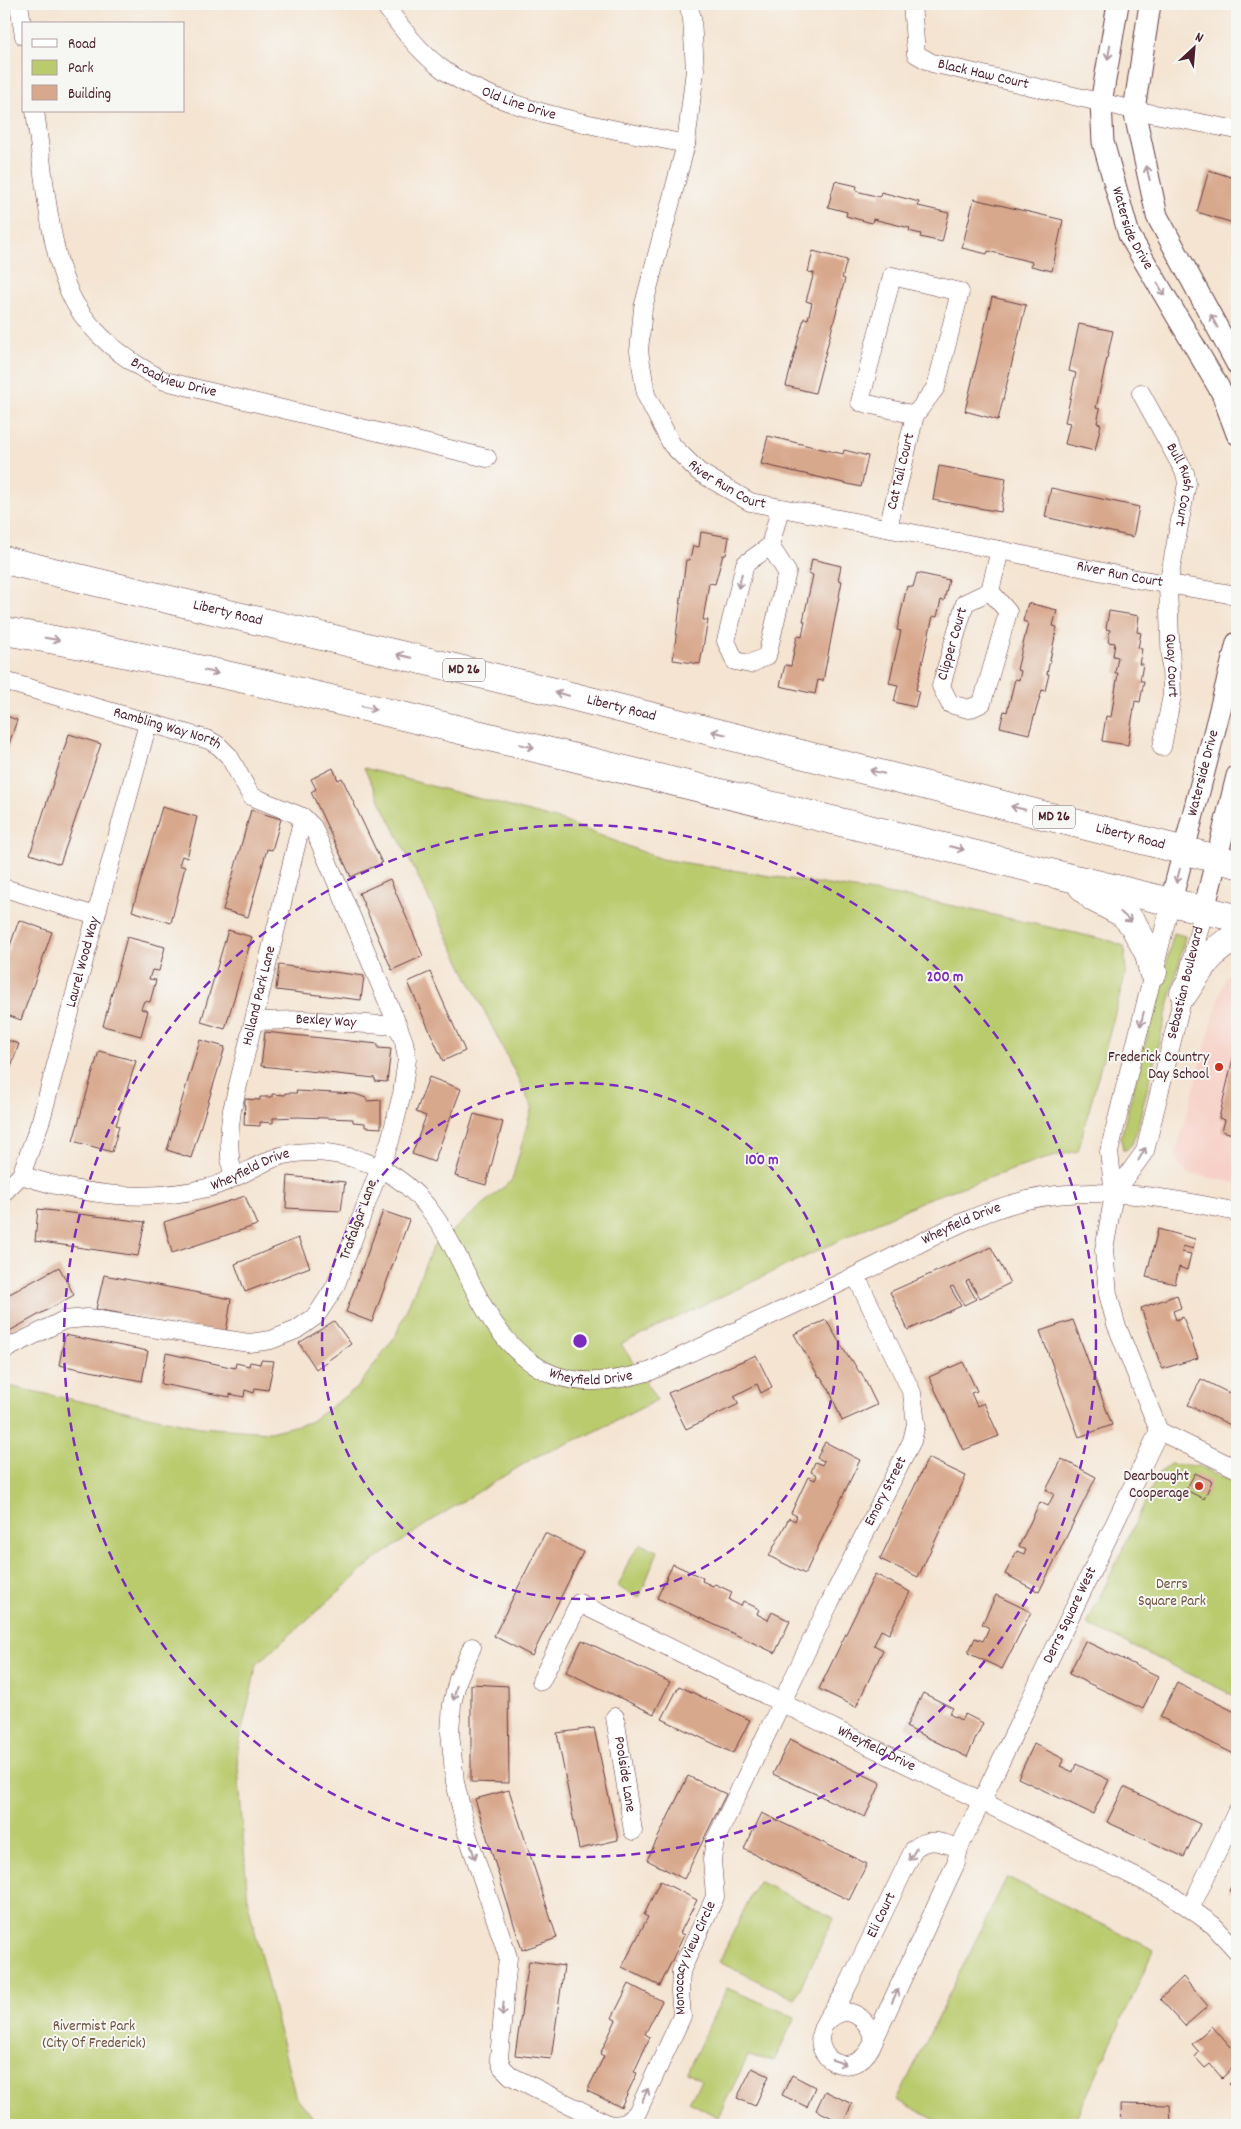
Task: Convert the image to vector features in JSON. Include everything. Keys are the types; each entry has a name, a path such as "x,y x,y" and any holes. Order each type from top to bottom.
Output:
{"main road":[{"name":"Liberty Road","path":"4,560 560,694 1227,861"},
{"path":"4,631 121,652 279,687 1074,877 1237,918"},
{"path":"1074,877 1094,898 1123,913 1133,924 1149,954 1153,972"},
{"path":"1184,993 1206,962 1221,947 1237,939"}],"street":[{"path":"19,4 22,23"},
{"name":"Old Line Drive","path":"384,4 420,50 445,71 469,85 542,112 686,144"},
{"name":"River Run Court","path":"688,4 692,18 695,70 686,144 643,308 639,351 646,395 672,444 699,472 750,502 1000,550 1168,585 1237,595"},
{"name":"Black Haw Court","path":"912,4 916,54 932,63 1101,102"},
{"name":"Waterside Drive","path":"1118,4 1101,102 1103,142 1129,235 1222,393 1237,434"},
{"name":"Waterside Drive","path":"1150,4 1134,110 1158,216 1237,364"},
{"path":"1101,102 1237,130"},
{"name":"Broadview Drive","path":"35,112 52,226 62,272 75,304 86,320 117,351 140,368 165,380 486,458"},
{"path":"892,276 960,292 936,387 915,415 860,402 892,276"},
{"name":"Bull Rush Court","path":"1140,393 1185,473 1187,483 1168,585"},
{"name":"Cat Tail Court","path":"888,528 915,415"},
{"path":"770,546 787,572 767,656 750,664 735,661 726,641 745,564 770,546 780,509"},
{"path":"990,591 1000,550"},
{"name":"Quay Court","path":"1162,747 1172,695 1168,585"},
{"name":"Clipper Court","path":"990,591 1008,612 982,703 969,709 950,704 941,686 965,603 990,591"},
{"name":"Waterside Drive","path":"1171,902 1237,643"},
{"name":"Rambling Way North","path":"4,681 209,740 219,746 229,756 251,796 303,817"},
{"name":"Laurel Wood Way","path":"4,1192 21,1175 41,1120 148,723"},
{"path":"1204,910 1227,861 1237,776"},
{"name":"Holland Park Lane","path":"233,1177 229,1158 228,1135 303,817"},
{"name":"Trafalgar Lane","path":"4,1350 64,1320 87,1318 249,1343 271,1340 296,1330 316,1316 335,1287 394,1123 407,1059 404,1042 398,1026 313,827 303,817"},
{"path":"4,888 96,916"},
{"name":"Sebastian Boulevard","path":"1159,1431 1116,1324 1108,1294 1104,1250 1114,1194 1109,1152 1171,902"},
{"name":"Sebastian Boulevard","path":"1114,1194 1145,1151 1204,910"},
{"name":"Bexley Way","path":"255,1021 304,1020 398,1026"},
{"name":"Wheyfield Drive","path":"21,1175 68,1189 118,1196 184,1192 208,1188 274,1158 298,1153 326,1153 351,1158 396,1177 430,1209 499,1334 525,1358 546,1373 565,1379 597,1382 621,1380 651,1371 856,1276 965,1222 1027,1200 1062,1195 1114,1194 1152,1196 1237,1212"},
{"name":"Emory Street","path":"781,1702 904,1459 916,1424 912,1393 856,1276"},
{"path":"1159,1431 1237,1468"},
{"name":"Derrs Square West","path":"981,1800 1033,1698 1159,1431"},
{"name":"Wheyfield Drive","path":"541,1680 579,1603 1137,1877 1191,1907 1214,1925 1237,1951"},
{"name":"Monocacy View Circle","path":"472,1647 458,1679 450,1732 455,1782 467,1833 508,1957 499,2058 502,2067 511,2076 610,2125 624,2124 637,2112 682,2016 681,1971 715,1897 712,1860 715,1841 781,1702"},
{"name":"Poolside Lane","path":"615,1717 633,1831"},
{"name":"Eli Court","path":"959,1848 931,1840 922,1842 914,1849 843,1996 825,2024 820,2041 824,2053 836,2063 853,2064 865,2058 956,1863 959,1848 981,1800"},
{"path":"1191,1907 1237,1811"},
{"path":"825,2024 837,2014 856,2014 867,2023 874,2040"}],"shaded area":[{"name":"Frederick Country Day School","path":"1237,972 1237,1183 1187,1173 1179,1166 1175,1157 1225,976"}],"green space":[{"name":"Rivermist Park (City Of Frederick)","path":"364,768 563,821 661,859 931,901 1111,941 1124,946 1126,972 1078,1151 1044,1159 927,1199 621,1344 657,1400 590,1434 535,1457 434,1519 372,1562 257,1664 237,1753 248,1903 295,2095 319,2125 4,2125 4,1385 199,1427 270,1432 310,1422 358,1387 396,1335 432,1248 512,1180 532,1107"},
{"path":"1174,933 1185,936 1180,960 1136,1133 1132,1144 1126,1150 1123,1150 1121,1137"},
{"name":"Derrs Square Park","path":"1170,1464 1199,1466 1234,1483 1237,1487 1237,1697 1087,1624 1159,1473"},
{"path":"641,1544 658,1551 639,1598 618,1587 630,1558"},
{"path":"1007,1877 1154,1950 1073,2125 945,2125 897,2100"},
{"path":"758,1881 834,1918 795,1999 719,1962"},
{"path":"727,1988 795,2017 774,2061 748,2056 718,2117 689,2102 701,2080 687,2072"}],"building":[{"path":"1209,170 1237,179 1237,224 1197,212"},
{"path":"835,181 857,186 856,191 880,197 881,192 919,202 918,206 949,213 942,242 920,237 921,234 909,231 910,228 873,219 872,223 846,216 847,212 828,207"},
{"path":"974,199 1063,220 1052,271 1031,266 1032,262 988,251 987,254 962,248"},
{"path":"813,251 847,260 842,278 845,279 815,393 786,386 804,318 808,319 812,303 806,301 814,273 808,272"},
{"path":"992,297 1026,305 998,420 965,411"},
{"path":"1079,324 1113,331 1096,408 1100,409 1097,423 1101,424 1095,451 1065,444 1070,423 1065,422 1076,373 1069,371"},
{"path":"768,436 843,454 844,450 868,456 861,487 761,464"},
{"path":"939,466 1006,478 1001,512 933,500"},
{"path":"1051,488 1139,507 1133,537 1045,517"},
{"path":"701,532 729,537 726,555 723,555 715,584 709,583 703,620 708,620 700,664 673,660 686,560 690,560 693,546 699,547"},
{"path":"812,559 841,566 838,580 842,581 823,681 818,680 815,694 780,686 785,665 791,666 797,636 802,637 805,621 803,621 813,575 809,574"},
{"path":"917,573 949,580 944,601 941,600 937,617 933,616 916,690 919,691 915,707 894,702 898,685 889,683 901,631 897,630 907,586 913,587"},
{"path":"1028,603 1057,610 1053,626 1057,627 1047,674 1049,674 1045,691 1042,690 1029,734 1000,727 1004,711 1007,712 1015,679 1019,680 1021,671 1017,670 1028,623 1023,621"},
{"path":"1109,611 1139,616 1137,632 1141,633 1138,648 1142,649 1139,664 1143,664 1140,681 1144,681 1140,702 1135,701 1128,745 1102,741 1106,716 1111,717 1118,673 1115,673 1118,657 1113,656 1115,643 1108,642 1110,630 1106,629"},
{"path":"4,715 17,720 4,759"},
{"path":"69,734 101,744 60,864 30,854"},
{"path":"333,768 338,780 342,778 382,863 351,877 311,792 316,789 311,779"},
{"path":"162,807 197,817 187,858 182,856 179,865 185,867 171,923 132,911"},
{"path":"251,810 281,819 272,850 267,849 248,917 223,910"},
{"path":"390,879 423,956 392,970 359,893"},
{"path":"19,920 52,932 21,1020 4,1014 4,963"},
{"path":"228,930 252,937 225,1029 201,1022"},
{"path":"127,937 165,947 159,971 152,970 149,979 156,980 150,1002 144,1001 141,1009 148,1011 141,1036 103,1026"},
{"path":"279,965 364,976 361,1000 276,990"},
{"path":"430,972 465,1051 443,1061 408,982"},
{"path":"265,1032 378,1044 378,1048 391,1049 387,1082 375,1081 375,1078 261,1066"},
{"path":"4,1039 19,1044 4,1087"},
{"path":"200,1040 225,1047 191,1158 167,1150"},
{"path":"1237,1041 1237,1143 1234,1142 1236,1135 1222,1131 1225,1120 1219,1118"},
{"path":"99,1051 136,1061 116,1125 119,1126 112,1152 73,1141"},
{"path":"429,1077 461,1089 434,1162 412,1154 426,1116 416,1112"},
{"path":"296,1091 355,1094 366,1098 367,1101 381,1100 381,1128 365,1127 365,1123 353,1122 353,1119 298,1117 273,1118 273,1123 260,1122 260,1126 244,1125 245,1099 260,1100 260,1097 272,1097 272,1094 285,1095 285,1093 297,1093"},
{"path":"474,1114 503,1122 486,1185 455,1176"},
{"path":"288,1176 345,1182 341,1211 286,1208"},
{"path":"245,1196 257,1225 172,1253 164,1222"},
{"path":"38,1209 145,1222 138,1256 35,1241"},
{"path":"383,1211 409,1220 372,1322 346,1312"},
{"path":"1158,1229 1195,1239 1193,1249 1183,1246 1182,1252 1191,1254 1187,1270 1179,1267 1175,1284 1146,1277"},
{"path":"298,1238 310,1267 245,1292 235,1264"},
{"path":"991,1247 1010,1283 980,1298 969,1280 966,1282 976,1299 964,1305 953,1286 950,1287 961,1306 908,1330 890,1292"},
{"path":"59,1267 74,1295 4,1334 4,1297"},
{"path":"104,1275 231,1299 226,1333 96,1309"},
{"path":"1177,1295 1181,1308 1173,1311 1176,1320 1183,1317 1198,1358 1162,1369 1141,1308"},
{"path":"826,1320 850,1360 861,1372 877,1405 842,1421 829,1389 819,1377 794,1334"},
{"path":"1073,1320 1112,1425 1079,1437 1040,1331"},
{"path":"334,1321 351,1344 316,1369 299,1343"},
{"path":"65,1335 148,1351 142,1381 59,1365"},
{"path":"166,1353 235,1368 236,1363 249,1366 250,1362 260,1364 261,1360 274,1361 268,1390 255,1388 254,1393 245,1390 244,1397 230,1394 230,1397 161,1384"},
{"path":"756,1355 772,1387 761,1393 757,1384 734,1396 739,1404 686,1429 668,1393"},
{"path":"963,1362 977,1391 971,1393 977,1406 984,1403 999,1436 963,1450 929,1377"},
{"path":"1201,1379 1229,1393 1233,1386 1237,1388 1237,1428 1188,1405"},
{"path":"825,1442 860,1460 805,1574 769,1556 789,1518 795,1521 797,1516 791,1513 808,1477 815,1480 817,1475 811,1472 815,1462 822,1465 824,1461 817,1458"},
{"path":"928,1458 966,1476 918,1577 880,1559"},
{"path":"1062,1459 1096,1477 1039,1592 1005,1574 1017,1551 1024,1554 1026,1550 1019,1546 1040,1502 1048,1506 1054,1494 1046,1490"},
{"name":"Dearbought Cooperage","path":"1195,1473 1212,1481 1204,1499 1186,1490"},
{"path":"545,1533 583,1552 532,1656 494,1636"},
{"path":"673,1564 703,1578 702,1581 713,1586 715,1584 732,1592 729,1600 741,1606 743,1601 759,1609 757,1614 768,1620 772,1612 790,1621 775,1653 657,1598"},
{"path":"875,1574 910,1592 889,1634 881,1630 874,1645 883,1650 856,1707 819,1689"},
{"path":"996,1595 1031,1612 1002,1669 968,1653 975,1638 983,1641 989,1628 982,1624"},
{"path":"582,1640 670,1682 654,1714 566,1672"},
{"path":"1085,1641 1158,1676 1143,1709 1069,1674"},
{"path":"1177,1683 1237,1713 1237,1747 1234,1754 1160,1717"},
{"path":"471,1684 508,1686 509,1783 471,1782"},
{"path":"679,1686 750,1720 733,1753 662,1719"},
{"path":"923,1693 953,1708 949,1714 961,1720 965,1714 983,1723 967,1757 906,1727"},
{"path":"594,1728 618,1840 579,1849 557,1733"},
{"path":"790,1739 881,1783 865,1817 773,1774"},
{"path":"1034,1744 1064,1759 1060,1766 1073,1772 1076,1764 1109,1780 1093,1814 1018,1778"},
{"path":"688,1776 726,1794 684,1879 647,1860"},
{"path":"1124,1787 1200,1824 1184,1857 1107,1822"},
{"path":"509,1790 557,1938 522,1950 475,1799"},
{"path":"762,1813 867,1864 849,1900 744,1849"},
{"path":"1237,1874 1237,1895 1229,1891"},
{"path":"660,1881 697,1900 680,1933 684,1935 660,1986 622,1967 648,1917 644,1915"},
{"path":"529,1961 564,1966 551,2059 515,2055"},
{"path":"1183,1977 1208,2006 1185,2026 1160,1999"},
{"path":"629,1984 662,2001 645,2034 650,2037 634,2072 637,2073 621,2107 587,2091 604,2056 600,2054 616,2020 612,2018"},
{"path":"1212,2026 1230,2047 1237,2041 1237,2064 1222,2078 1210,2064 1205,2068 1195,2057 1199,2052 1192,2044"},
{"path":"752,2068 769,2076 755,2106 737,2098"},
{"path":"792,2075 815,2087 807,2107 782,2095"},
{"path":"1237,2076 1237,2092 1229,2084"},
{"path":"825,2091 852,2104 843,2123 816,2110"},
{"path":"1121,2104 1170,2105 1171,2125 1122,2125"}],"place":[{"name":"Frederick Country Day School","path":"1219,1067"},
{"name":"Dearbought Cooperage","path":"1199,1486"}]}
